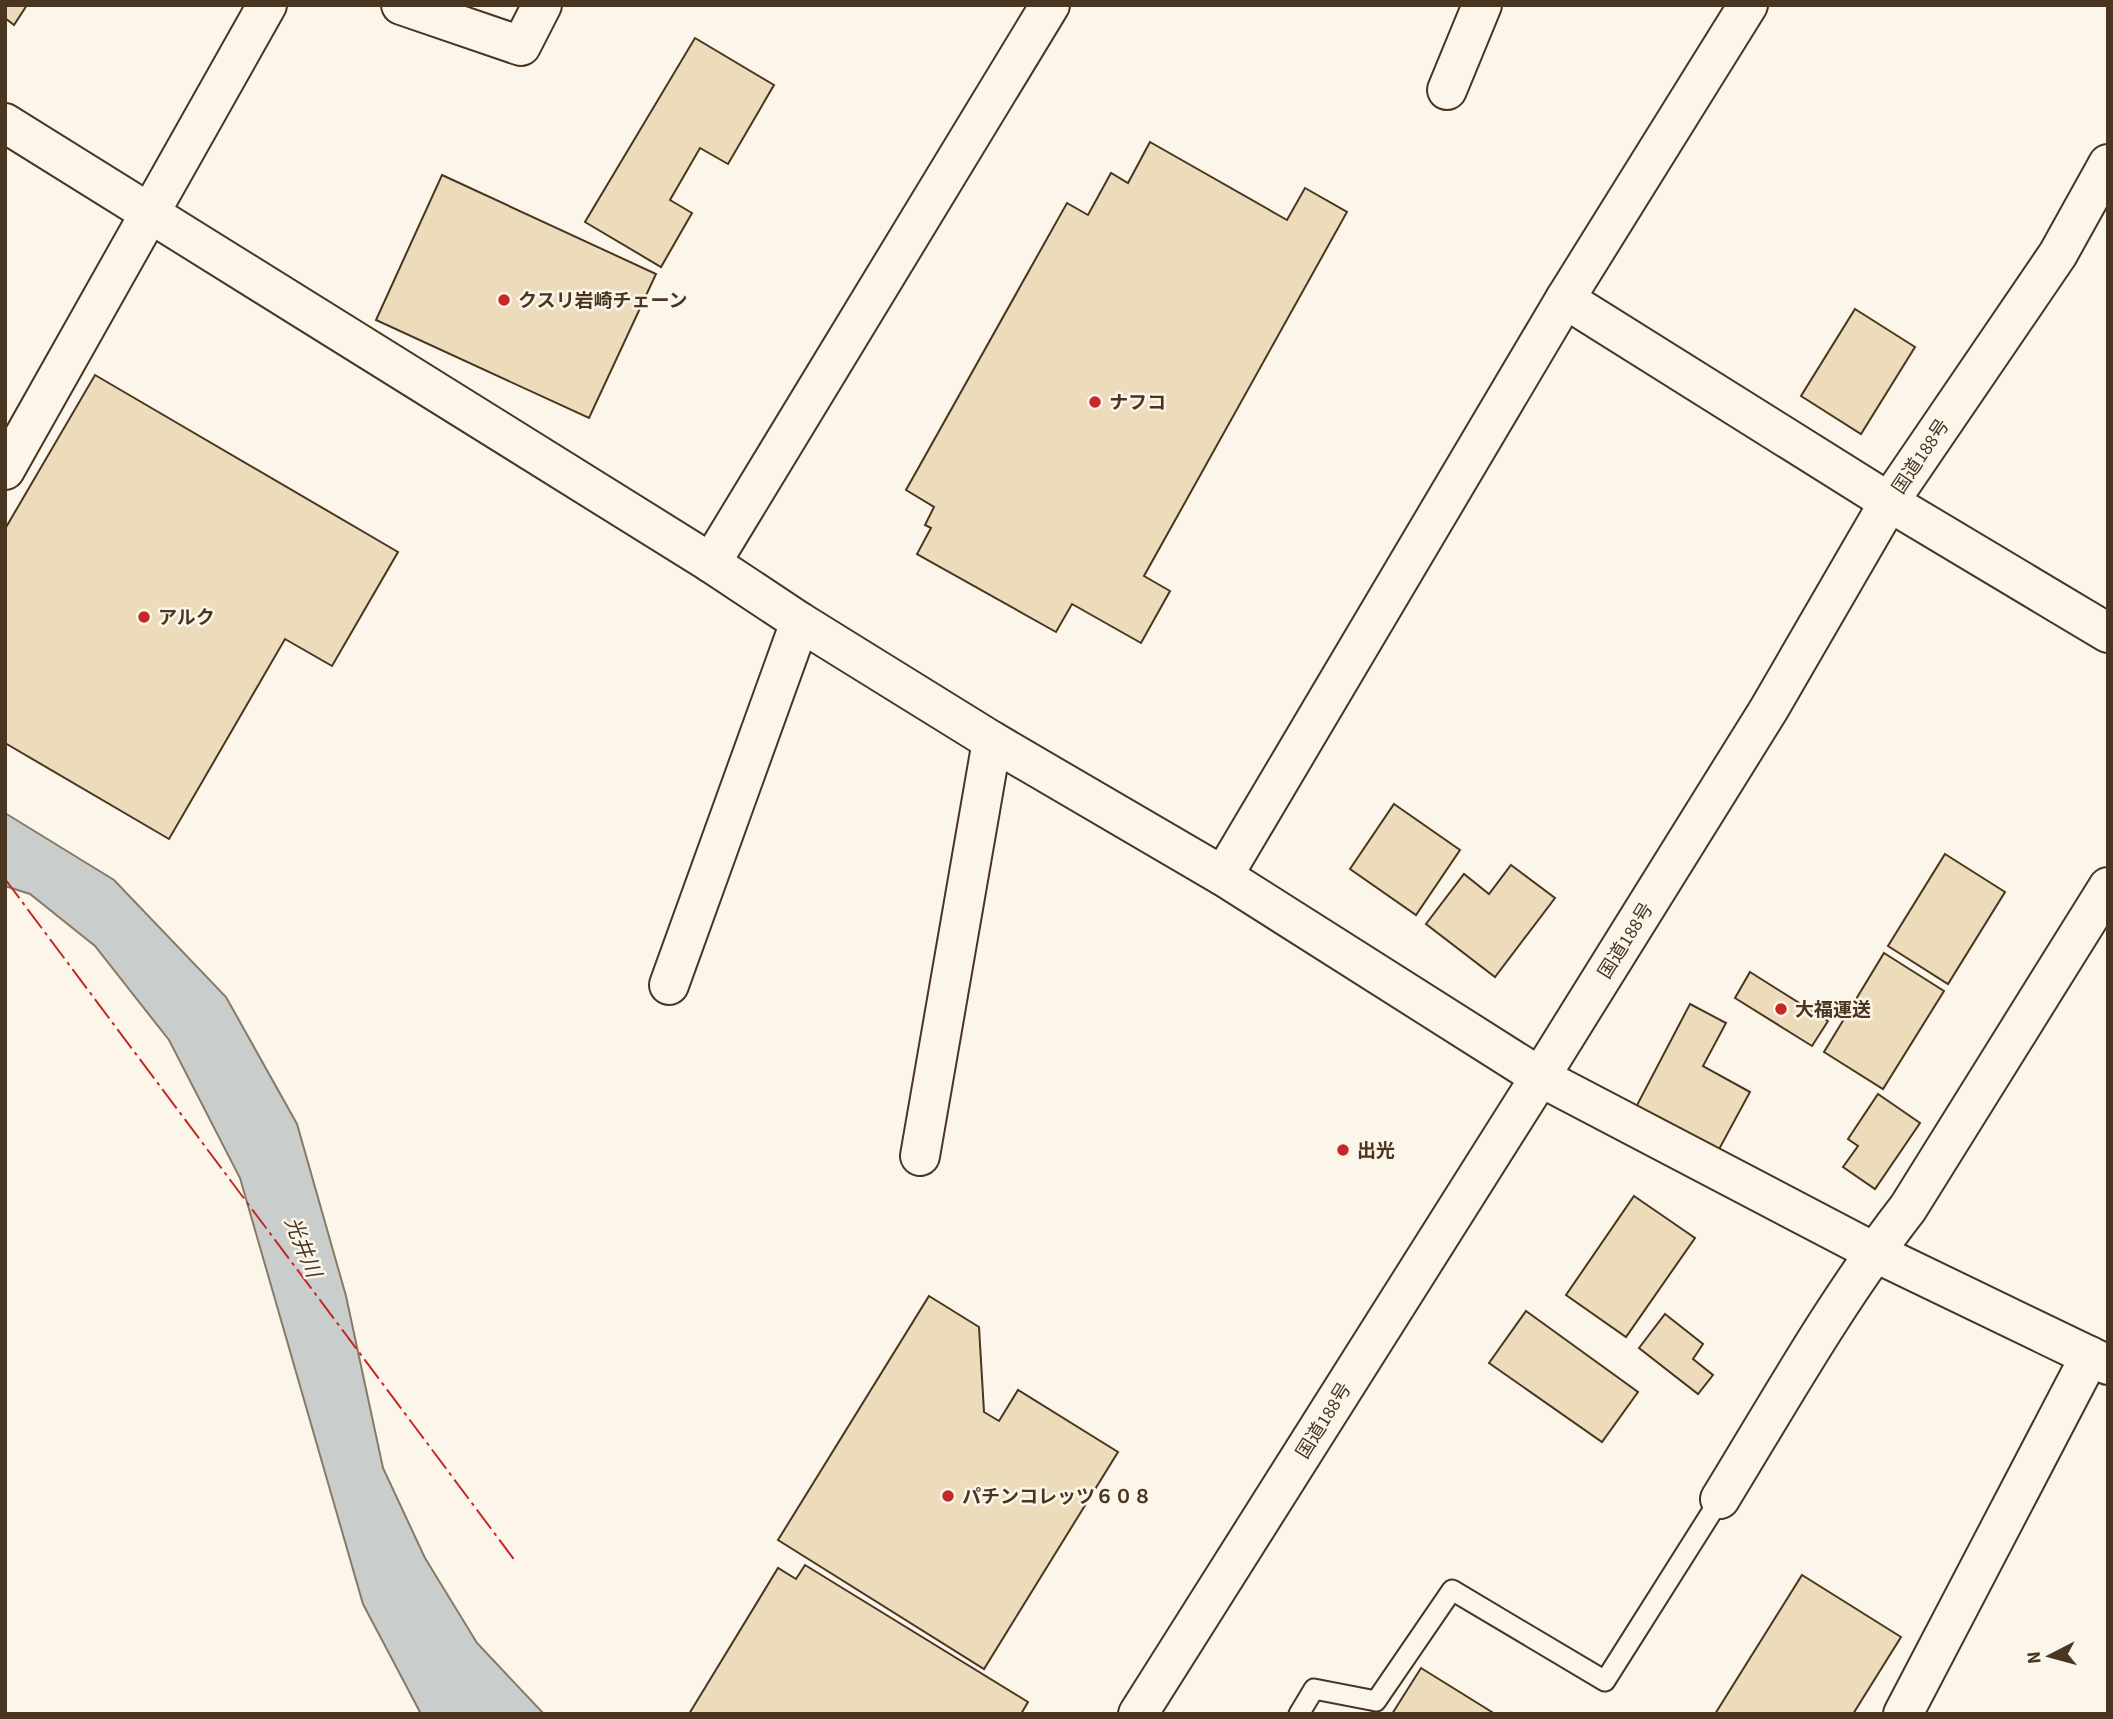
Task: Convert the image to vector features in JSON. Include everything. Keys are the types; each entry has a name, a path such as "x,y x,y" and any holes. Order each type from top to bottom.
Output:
{"main road":[{"path":"5,470 267,5"},
{"path":"401,5 521,46 542,5"},
{"path":"710,562 1007,80 1050,5"},
{"path":"1447,90 1482,5"},
{"path":"1223,876 1565,299 1748,5"},
{"path":"5,123 710,562 800,622 992,741 1223,876 1540,1077 1874,1252 2099,1361 1903,1714"},
{"name":"国道188号","path":"1138,1714 1769,709 1889,502 2058,254 2108,164"},
{"path":"1565,299 1889,502 2108,633"},
{"path":"669,985 800,622"},
{"path":"920,1156 992,741"},
{"path":"1720,1499 1874,1252 1908,1208 2108,887"}],"lane":[{"path":"1299,1714 1314,1689 1376,1702 1452,1590 1605,1681 1720,1499"}],"water":[{"name":"光井川","path":"5,813 114,880 226,997 297,1124 346,1296 383,1468 425,1558 477,1643 544,1714 421,1714 363,1604 240,1178 169,1040 95,946 30,894 5,886"}],"building":[{"path":"5,5 27,5 14,25 5,18"},
{"path":"695,38 774,85 728,164 700,148 670,200 692,213 661,267 585,222"},
{"path":"1150,142 1287,220 1305,188 1347,212 1144,576 1170,591 1141,643 1072,604 1056,632 917,554 931,528 925,525 934,507 906,490 1067,203 1088,215 1111,173 1128,183"},
{"path":"442,175 656,274 589,418 376,320"},
{"path":"1855,309 1915,347 1861,434 1801,396"},
{"path":"95,375 398,552 332,666 285,639 169,839 5,743 5,529"},
{"path":"1394,804 1460,850 1416,915 1350,869"},
{"path":"1945,854 2005,892 1948,984 1888,946"},
{"path":"1511,865 1555,898 1495,977 1426,924 1464,874 1489,894"},
{"path":"1884,953 1944,991 1883,1089 1824,1052"},
{"name":"大福運送","path":"1750,972 1828,1021 1812,1046 1735,998"},
{"path":"1690,1004 1726,1023 1703,1066 1750,1092 1717,1153 1635,1109"},
{"path":"1878,1094 1920,1123 1875,1189 1843,1167 1858,1146 1848,1139"},
{"path":"1634,1196 1695,1238 1626,1337 1566,1295"},
{"name":"パチンコレッツ６０８","path":"929,1296 979,1327 984,1412 999,1421 1018,1390 1118,1452 984,1669 778,1540"},
{"path":"1526,1311 1638,1392 1602,1442 1489,1363"},
{"path":"1665,1314 1703,1344 1693,1359 1713,1375 1698,1394 1639,1348"},
{"path":"805,1565 1028,1702 1021,1714 689,1714 778,1568 796,1579"},
{"path":"1802,1575 1901,1637 1853,1714 1715,1714"},
{"path":"1421,1668 1495,1714 1392,1714"}],"power":[{"path":"5,879 516,1562"}],"place":[{"name":"クスリ岩崎チェーン","path":"504,300"},
{"name":"ナフコ","path":"1095,402"},
{"name":"アルク","path":"144,617"},
{"name":"大福運送","path":"1781,1009"},
{"name":"出光","path":"1343,1150"},
{"name":"パチンコレッツ６０８","path":"948,1496"}]}
